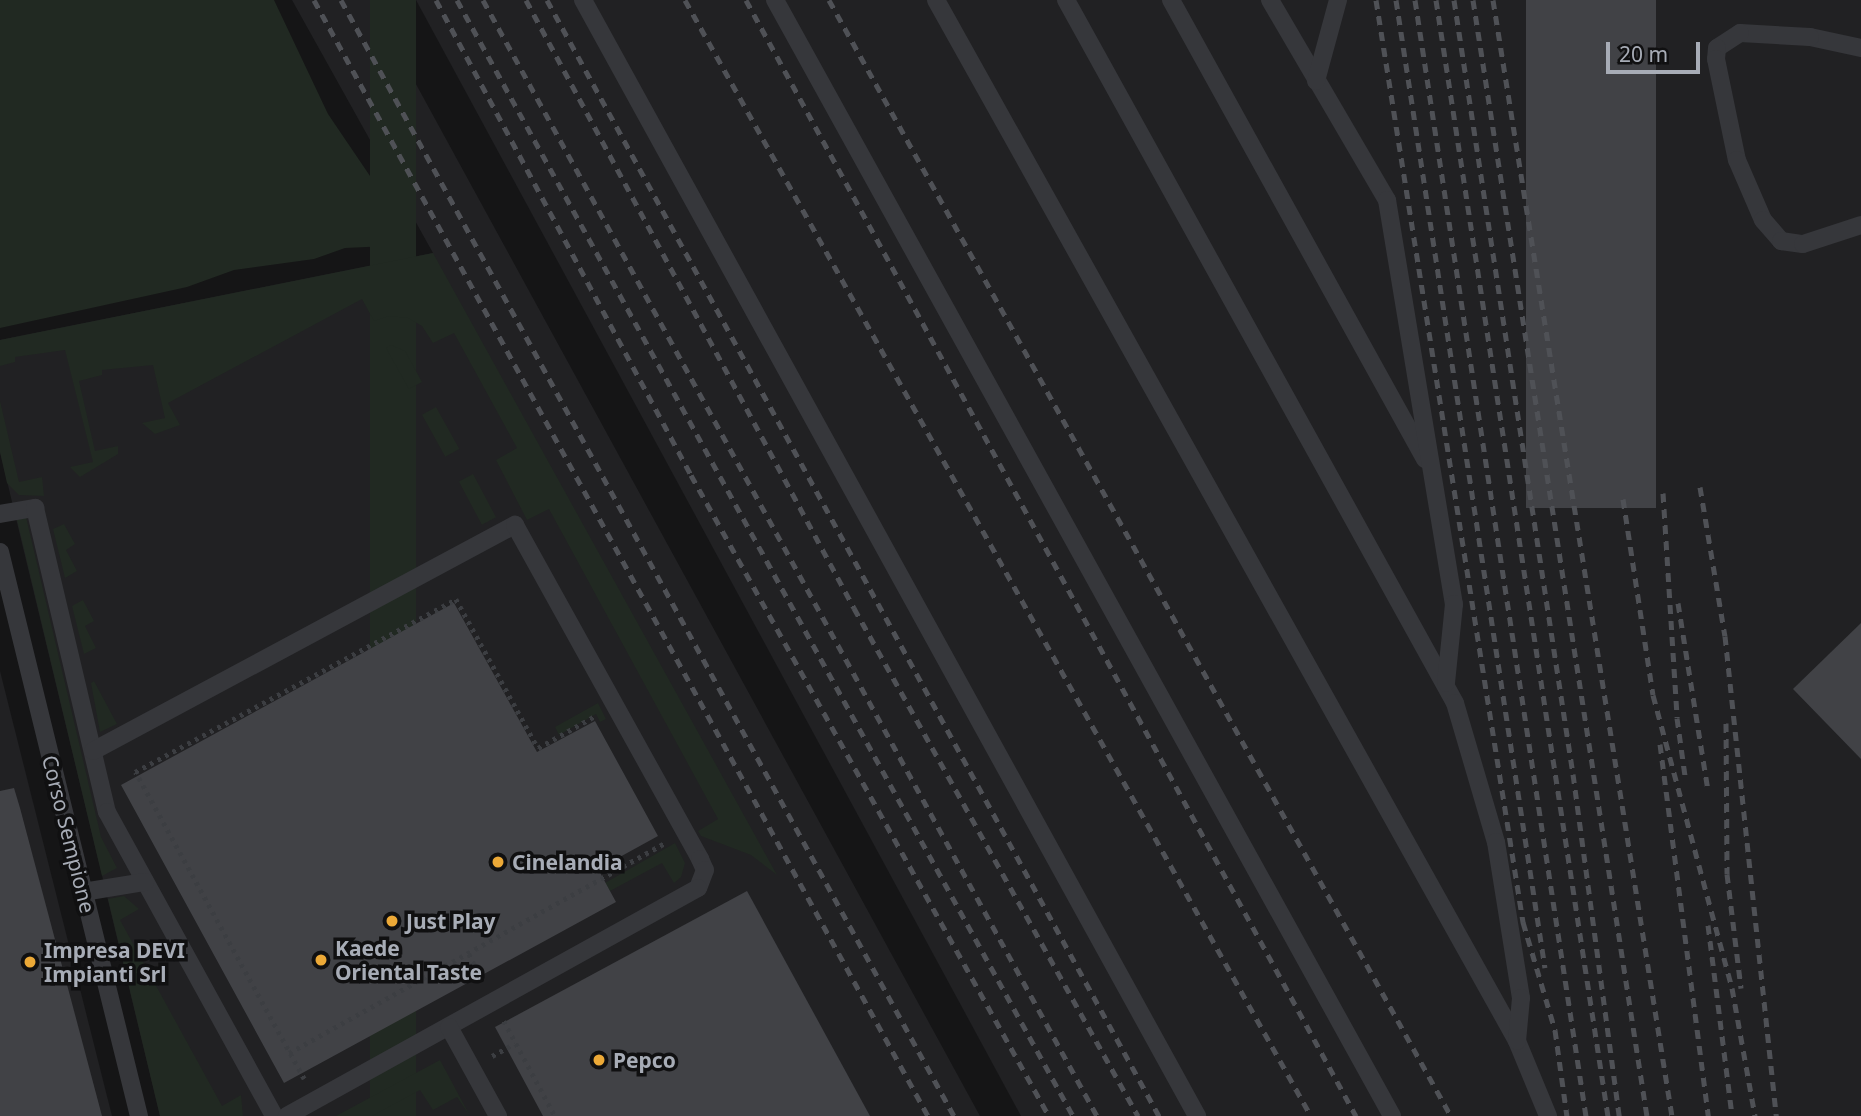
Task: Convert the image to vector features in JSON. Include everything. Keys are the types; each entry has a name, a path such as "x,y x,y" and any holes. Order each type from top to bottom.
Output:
{"lane":[{"path":"583,0 1197,1116"},
{"path":"775,0 1392,1116"},
{"path":"936,0 1517,1041 1548,1116"},
{"path":"1066,0 1446,683 1463,724 1496,842 1521,998 1517,1041"},
{"path":"1171,0 1432,472"},
{"path":"1270,0 1387,200 1454,604 1446,683"},
{"path":"1316,81 1338,0"},
{"path":"1861,48 1810,37 1740,33 1717,48 1716,59 1738,160 1763,220 1781,241 1802,244 1861,225"},
{"path":"0,514 35,508 107,812 274,1116"},
{"path":"93,751 515,525 700,859 704,880 698,888 287,1116"},
{"name":"Corso Sempione","path":"0,552 139,1116"},
{"path":"83,892 145,882"},
{"path":"449,1027 498,1116"},
{"path":"1537,1085 1540,1116"}],"path":[{"path":"301,1074 135,772 456,599 538,748 596,716 602,728"},
{"path":"289,1053 665,844 659,832"},
{"path":"468,954 480,976"},
{"path":"505,1023 555,1116"},
{"path":"506,1048 515,1043"}],"shaded area":[{"path":"0,0 274,0 328,114 410,235 409,245 345,248 314,259 234,270 187,287 0,328"},
{"path":"292,0 370,0 980,1116 160,1116 0,452 0,340 433,253"},
{"path":"370,0 416,0 416,1116 370,1116"},
{"path":"416,0 1861,0 1861,1116 1021,1116"},
{"path":"433,253 777,875 751,855 701,836 698,831 718,819 549,509 527,520 496,460 517,448 454,333 433,343 422,326 408,318 389,316 374,321 362,299 168,403 180,425 155,434 142,423 165,418 153,365 102,370 102,375 79,381 95,451 118,446 118,454 80,477 70,467 93,462 65,350 15,357 15,362 0,366 0,340"},
{"path":"391,345 405,351 422,382 409,389 386,348"},
{"path":"0,401 19,482 42,477 44,496 19,495 7,483 0,452"},
{"path":"436,407 459,449 445,457 422,415"},
{"path":"473,474 496,517 482,525 459,482"},
{"path":"26,517 101,837 117,868 102,876 17,520"},
{"path":"64,524 75,544 66,550 77,571 65,578 53,529"},
{"path":"83,600 94,621 85,626 96,648 84,654 72,606"},
{"name":"Impresa DEVI Impianti Srl","path":"0,671 112,1116 0,1116"},
{"path":"94,681 117,724 100,732 91,683"},
{"path":"598,703 606,719 600,722 596,714 559,735 555,727"},
{"path":"675,843 685,863 681,877 674,883 662,863 610,891 605,883"},
{"path":"124,896 139,909 120,920 222,1106 241,1095 243,1116 160,1116 108,899"},
{"path":"440,1060 470,1116 457,1097 433,1110 420,1090 372,1116 336,1116"}],"building":[{"path":"1526,0 1656,0 1656,508 1526,508"},
{"path":"454,603 537,752 595,721 658,836 598,869 616,902 284,1083 121,785"},
{"path":"1861,623 1861,759 1793,689"},
{"name":"Impresa DEVI Impianti Srl","path":"14,788 102,1116 0,1116 0,791"},
{"path":"747,891 870,1116 543,1116 495,1027"}],"railway":[{"path":"314,0 928,1116"},
{"path":"341,0 954,1116"},
{"path":"436,0 691,475 1049,1116"},
{"path":"457,0 1073,1116"},
{"path":"483,0 1097,1116"},
{"path":"526,0 854,608 1138,1116"},
{"path":"547,0 1159,1116"},
{"path":"685,0 1311,1116"},
{"path":"746,0 1356,1116"},
{"path":"829,0 1451,1116"},
{"path":"1376,0 1523,922 1555,1030 1567,1116"},
{"path":"1396,0 1545,968"},
{"path":"1415,0 1586,1116"},
{"path":"1436,0 1608,1116"},
{"path":"1454,0 1573,774 1619,1116"},
{"path":"1473,0 1647,1116"},
{"path":"1493,0 1672,1116"},
{"path":"1700,487 1725,636 1776,1116"},
{"path":"1663,493 1677,718 1685,776"},
{"path":"1623,499 1653,695 1732,988 1755,1116"},
{"path":"1678,603 1708,790"},
{"path":"1726,723 1727,874 1741,988"},
{"path":"1660,744 1708,1116"},
{"path":"1708,925 1732,1116"}],"place":[{"name":"Cinelandia","path":"498,862"},
{"name":"Just Play","path":"392,921"},
{"name":"Kaede Oriental Taste","path":"321,960"},
{"name":"Impresa DEVI Impianti Srl","path":"30,962"},
{"name":"Pepco","path":"599,1060"}]}
